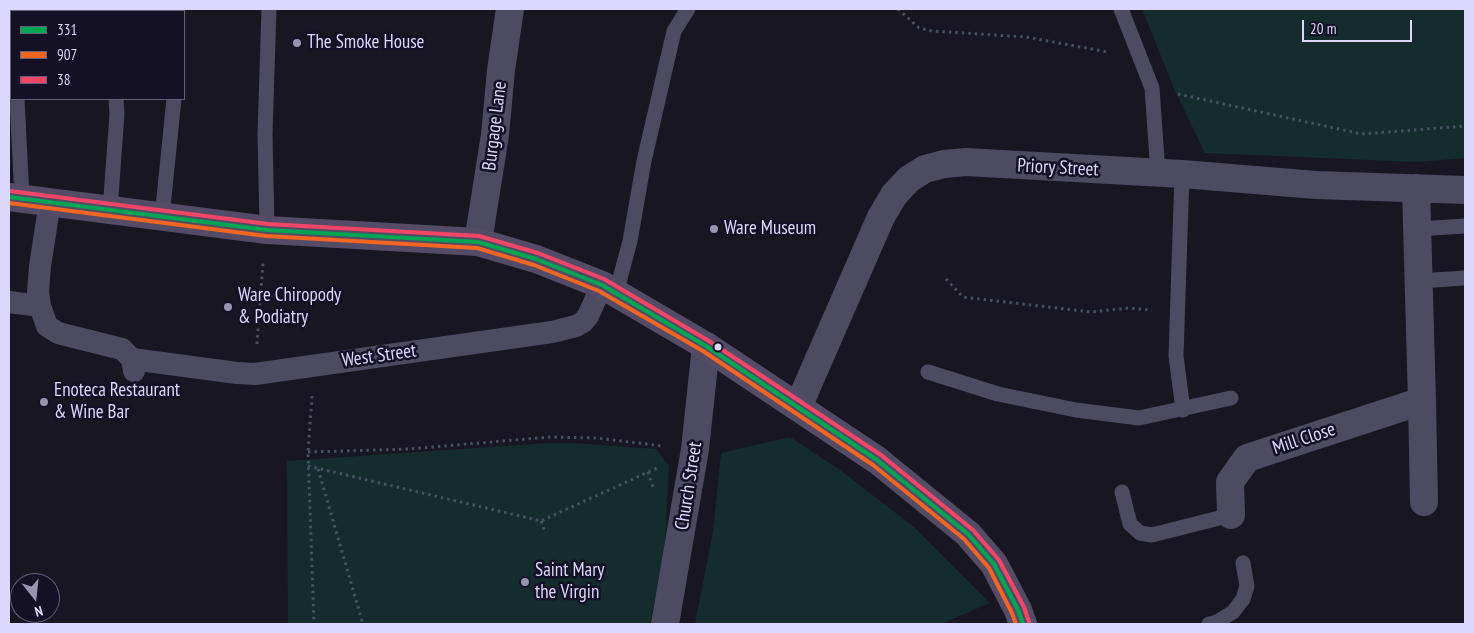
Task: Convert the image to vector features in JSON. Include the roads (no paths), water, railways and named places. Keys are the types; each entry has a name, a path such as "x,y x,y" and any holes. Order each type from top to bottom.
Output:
{"main road":[{"path":"15,198 267,230 478,242 536,259 609,289 706,346 878,460 968,534 994,564 1018,610 1023,624"}],"street":[{"name":"Burgage Lane","path":"478,242 495,135 501,70 510,9"},
{"name":"Priory Street","path":"798,407 881,217 894,195 909,179 925,169 944,164 966,162 1316,184 1465,190"},
{"path":"1416,188 1424,502"},
{"path":"9,302 40,306 38,292 40,266 50,202"},
{"name":"West Street","path":"40,306 47,326 58,333 115,346 122,349 133,365 255,374 552,332 576,326 583,322 609,289"},
{"name":"Church Street","path":"666,624 695,449 706,346"},
{"name":"Mill Close","path":"1232,519 1230,482 1247,458 1422,401"}],"lane":[{"path":"267,230 265,134 269,9"},
{"path":"609,289 630,241 644,161 674,31 688,9"},
{"path":"1121,9 1152,88 1170,174 1178,312 1176,356 1183,410"},
{"path":"15,198 17,100"},
{"path":"110,210 117,114 116,100"},
{"path":"162,217 174,100"},
{"path":"1417,229 1465,226"},
{"path":"1419,281 1465,278"},
{"path":"928,372 998,394 1076,410 1139,418 1183,410 1231,398"},
{"path":"1122,492 1130,524 1140,533 1152,535 1232,519"},
{"path":"1209,624 1217,622 1233,612 1243,599 1247,586 1243,563"}],"place":[{"name":"The Smoke House","path":"297,43"},
{"name":"Ware Museum","path":"714,229"},
{"name":"Ware Chiropody & Podiatry","path":"228,307"},
{"name":"Enoteca Restaurant & Wine Bar","path":"44,402"},
{"name":"Saint Mary the Virgin","path":"525,582"}]}
